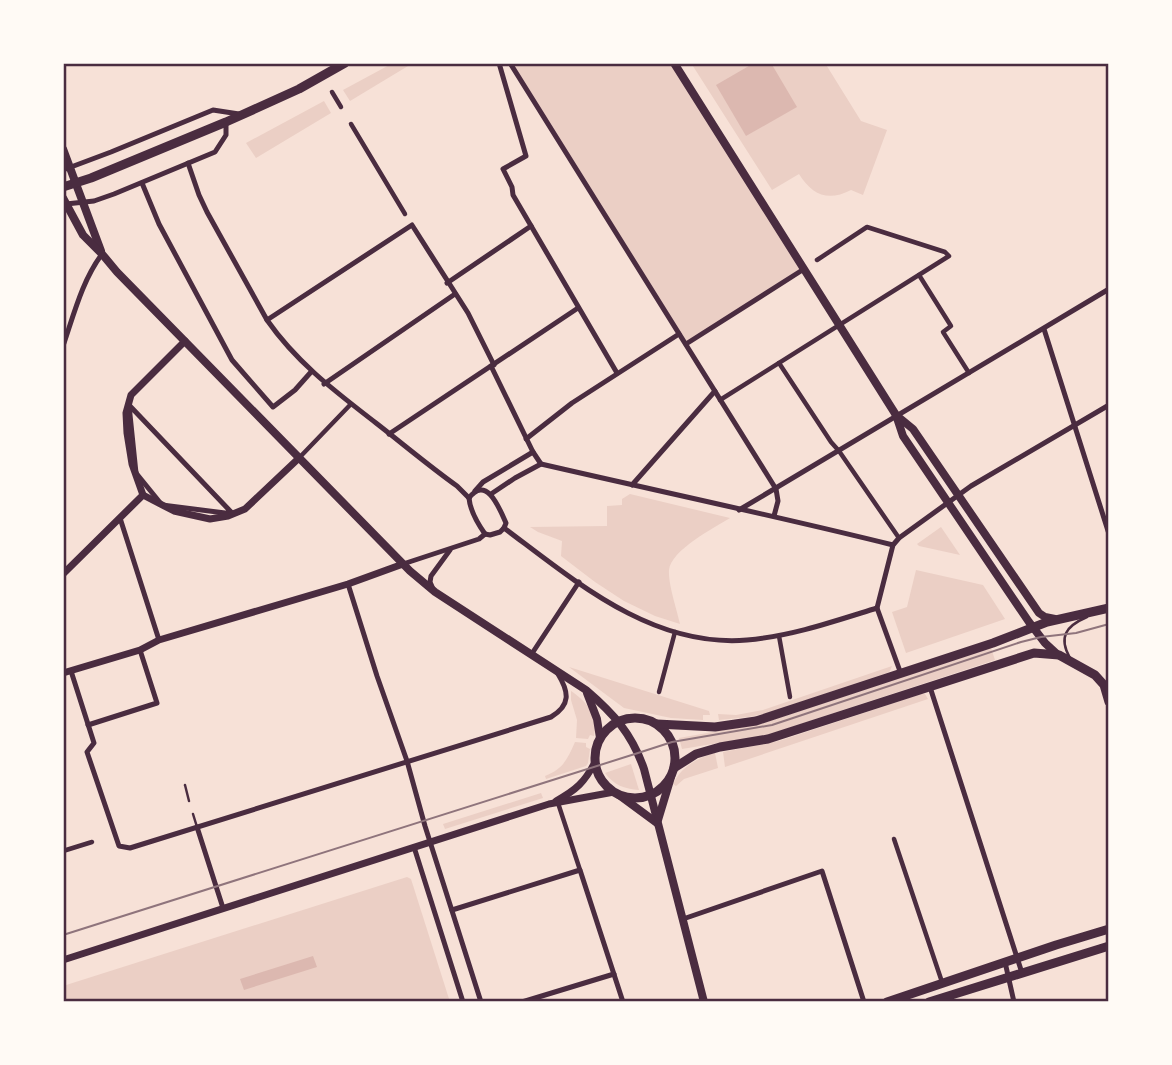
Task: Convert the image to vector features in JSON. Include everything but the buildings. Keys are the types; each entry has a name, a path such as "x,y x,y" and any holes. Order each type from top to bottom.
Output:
{"main road":[{"path":"63,187 79,183 226,122 299,89 345,63"},
{"path":"674,63 896,415 902,436 1049,648 1105,682 1109,702"},
{"path":"63,149 67,169 79,183 102,254"},
{"path":"64,202 83,235 117,272 403,564 435,592 586,690 619,721 635,746 644,769 704,1002"},
{"path":"896,415 913,429 1039,613 1056,620"},
{"path":"657,823 604,783 598,772 595,762 600,738 608,728 619,721 638,718 657,724 715,727 756,721 993,643 1033,627 1109,608"},
{"path":"617,793 640,798 659,791 672,772 696,754 768,739 1026,655 1059,655"},
{"path":"586,690 597,719 600,738"},
{"path":"657,724 666,732 672,743 675,758 657,823"},
{"path":"887,1002 1109,929"},
{"path":"929,1002 1109,946"}],"street":[{"path":"499,63 526,156 503,169 513,195 617,373"},
{"path":"510,63 776,489 778,501 774,516"},
{"path":"332,92 341,107"},
{"path":"67,169 213,110 242,114"},
{"path":"64,202 85,206 215,152 226,135 226,122"},
{"path":"351,124 405,214"},
{"path":"188,163 207,212 267,320 295,355 324,384 457,486 469,498 485,534 491,536 500,532 506,523 497,503 491,494 475,491"},
{"path":"142,183 159,224 232,360 273,407 295,390 311,372"},
{"path":"267,320 411,224 468,313 526,439 541,464"},
{"path":"447,283 531,226"},
{"path":"720,400 949,256 945,252 867,227 817,260"},
{"path":"63,346 83,285 102,254"},
{"path":"685,344 804,269"},
{"path":"919,275 951,326 943,332 969,373"},
{"path":"739,510 1109,289"},
{"path":"324,384 454,294"},
{"path":"389,434 578,308"},
{"path":"1044,329 1109,534"},
{"path":"526,439 572,403 679,334"},
{"path":"185,341 131,395 127,414 132,464 144,495 174,511 210,519 245,509 352,404"},
{"path":"779,363 899,538"},
{"path":"632,485 715,391"},
{"path":"129,405 233,514"},
{"path":"901,674 877,608 893,545 958,495 1109,405"},
{"path":"469,498 483,482 533,452"},
{"path":"491,494 541,464 893,545"},
{"path":"136,473 162,505"},
{"path":"63,574 144,495"},
{"path":"120,518 159,640"},
{"path":"504,528 620,610 675,632 711,639 745,640 779,636 877,608"},
{"path":"485,534 479,539 403,564 387,572 159,640 140,650 67,672 94,743 87,752 119,846 130,848 551,717 560,711 566,701 566,688 557,671"},
{"path":"435,592 430,576 452,548"},
{"path":"531,655 579,582"},
{"path":"348,584 407,761 481,1002"},
{"path":"659,692 675,632"},
{"path":"779,636 790,696"},
{"path":"88,725 157,703 140,650"},
{"path":"930,687 1022,973"},
{"path":"549,804 576,788 590,774 595,762"},
{"path":"63,960 549,804 617,793"},
{"path":"558,803 623,1002"},
{"path":"197,827 223,908"},
{"path":"894,839 942,983"},
{"path":"63,851 92,842"},
{"path":"414,847 463,1002"},
{"path":"452,910 580,870"},
{"path":"683,919 822,871 864,1002"},
{"path":"1005,962 1014,1002"},
{"path":"522,1002 614,974"}],"lane":[{"path":"1073,662 1065,648 1069,627 1109,608"},
{"path":"185,785 190,800"},
{"path":"193,814 197,827"}],"shaded area":[{"path":"393,63 413,63 350,101 343,90"},
{"path":"511,63 674,63 804,269 686,344"},
{"path":"691,63 825,63 861,121 887,130 863,195 851,190 835,196 821,194 809,187 799,174 772,190"},
{"path":"754,63 771,63 797,107 746,136 716,85"},
{"path":"324,101 331,113 256,158 246,143"},
{"path":"630,494 730,518 694,540 672,562 669,570 670,582 680,624 624,601 561,556 562,541 530,527 607,526 607,506 622,505 622,499"},
{"path":"941,527 960,555 917,544"},
{"path":"916,570 983,585 1005,619 906,653 892,612 907,607"},
{"path":"991,648 995,660 767,735 682,749 679,738 763,723"},
{"path":"892,666 887,673 767,713 719,720 718,714 736,715 763,710"},
{"path":"569,667 709,711 710,715 703,715 703,720 671,718 624,708"},
{"path":"571,691 587,705 593,716 594,736 590,735 588,739 576,738 577,720"},
{"path":"925,694 928,699 725,767 723,752 779,741"},
{"path":"575,742 586,743 586,747 590,749 586,766 546,779 545,776 564,763"},
{"path":"715,753 718,768 684,779 676,786 673,784 690,764"},
{"path":"631,764 639,790 620,786 605,773"},
{"path":"541,793 543,798 445,829 443,824"},
{"path":"407,877 411,879 450,1002 63,1002 63,986"},
{"path":"313,956 317,967 244,990 240,979"}],"tram line":[{"path":"63,935 672,742 772,725 1021,642 1076,633 1109,624"}]}
